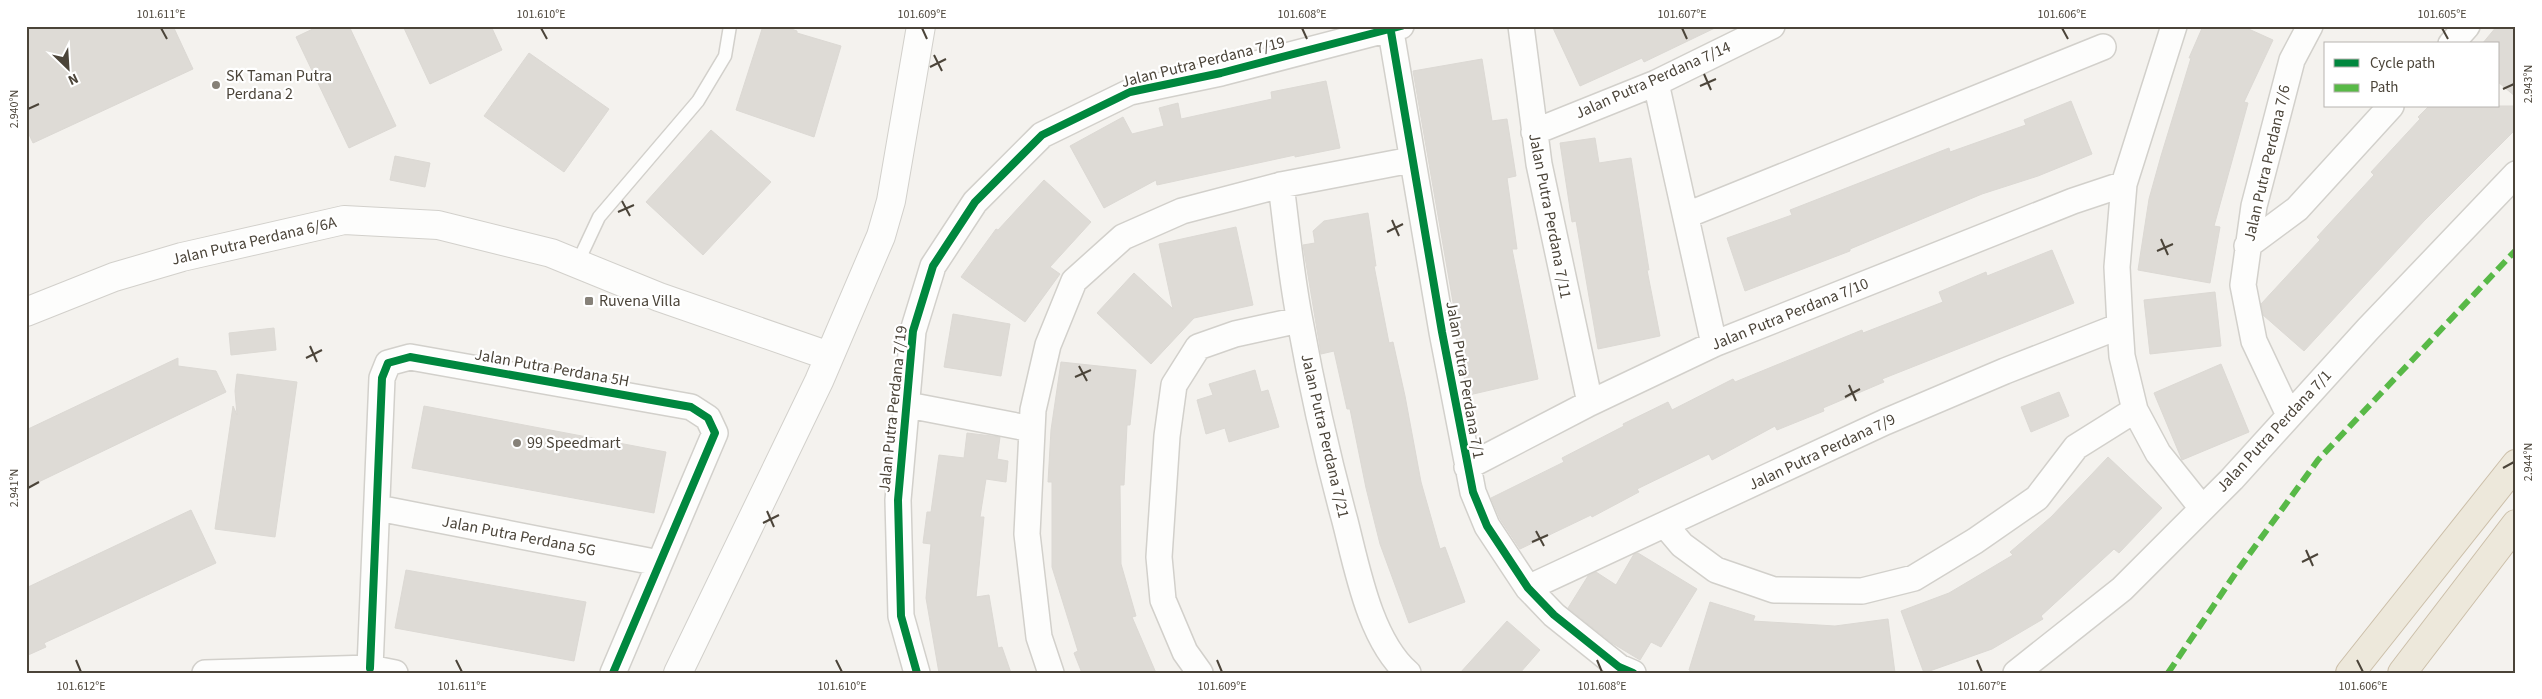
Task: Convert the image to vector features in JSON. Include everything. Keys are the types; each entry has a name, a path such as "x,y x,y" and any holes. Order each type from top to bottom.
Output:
{"highway":[{"path":"2350,673 2516,464"},
{"path":"2402,673 2516,524"}],"street":[{"path":"678,673 829,356 884,227 891,201 921,26"},
{"name":"Jalan Putra Perdana 7/11","path":"1521,26 1534,132 1567,301 1590,404"},
{"name":"Jalan Putra Perdana 7/14","path":"1534,132 1656,82 1772,26"},
{"path":"2174,26 2124,184 2117,267 2120,326 2122,356 2135,410 2158,453 2202,508"},
{"name":"Jalan Putra Perdana 7/6","path":"2289,415 2254,342 2243,285 2254,206 2292,60 2310,26"},
{"path":"2453,42 2467,26"},
{"name":"Jalan Putra Perdana 7/1","path":"1394,27 1411,160 1473,492 1487,526 1528,588 1554,616 1619,666 1633,673"},
{"name":"Jalan Putra Perdana 7/19","path":"917,673 901,616 898,500 908,405 913,331 933,266 975,202 1042,135 1130,92 1221,72 1394,27"},
{"path":"1687,215 2103,47"},
{"path":"1656,82 1687,215 1714,344"},
{"path":"2247,246 2297,209 2390,108"},
{"path":"1051,673 1039,637 1026,534 1033,410 1048,346 1074,281 1123,237 1182,211 1281,185 1411,160"},
{"name":"Jalan Putra Perdana 7/1","path":"2016,673 2122,589 2202,508 2516,174"},
{"name":"Jalan Putra Perdana 7/10","path":"1467,467 1590,404 1714,344 2073,201 2124,184"},
{"name":"Jalan Putra Perdana 7/21","path":"1281,185 1299,320 1325,445 1358,574 1379,633 1408,673"},
{"name":"Jalan Putra Perdana 6/6A","path":"26,312 114,277 182,257 344,220 438,225 551,254 659,297 829,356"},
{"path":"1200,673 1185,652 1163,600 1159,557 1167,436 1174,385 1198,347 1235,334 1299,320"},
{"name":"Jalan Putra Perdana 7/9","path":"1528,588 1885,422 2005,370 2120,326"},
{"name":"Jalan Putra Perdana 5H","path":"378,508 382,378 388,363 410,357 691,407 708,418 715,433 660,564"},
{"path":"908,405 1032,429"},
{"path":"1665,525 1682,545 1716,570 1774,590 1862,591 1914,578 1974,541 2037,498 2076,447 2135,410"},
{"path":"369,671 378,508"},
{"name":"Jalan Putra Perdana 5G","path":"378,508 660,564"},
{"path":"613,673 660,564"},
{"path":"205,673 369,671 395,673"}],"lane":[{"path":"577,264 598,217 698,101 725,56 730,26"}],"building":[{"path":"26,26 173,26 193,69 33,143 26,128"},
{"path":"319,26 349,26 396,126 349,148 296,37"},
{"path":"403,26 491,26 502,50 430,84"},
{"path":"763,26 783,26 797,31 797,33 841,46 814,137 736,110"},
{"path":"1552,26 1719,26 1644,62 1642,58 1580,86"},
{"path":"2203,26 2242,26 2273,40 2244,102 2248,103 2214,226 2220,227 2210,283 2138,270 2149,199 2191,58 2189,58"},
{"path":"2497,26 2516,26 2516,97 2500,84 2500,42 2484,42"},
{"path":"529,53 609,109 564,172 484,116"},
{"path":"1482,59 1492,121 1507,119 1516,176 1507,178 1517,249 1512,249 1538,379 1469,395 1413,71"},
{"path":"1326,81 1340,148 1295,157 1295,155 1157,185 1156,180 1104,208 1070,146 1123,117 1132,134 1164,126 1159,108 1178,103 1181,119 1272,99 1271,92"},
{"path":"2071,101 2092,154 2038,176 1982,194 1850,249 1850,251 1745,291 1727,238 1792,215 1790,210 1949,148 1950,152 2026,125 2024,120"},
{"path":"2500,106 2516,106 2516,129 2424,221 2304,351 2263,315 2261,304 2320,240 2317,237 2374,175 2371,172 2420,119 2418,117 2427,108 2500,108"},
{"path":"711,130 771,182 703,255 646,202"},
{"path":"1595,138 1599,163 1631,158 1649,270 1647,270 1660,336 1598,349 1576,221 1572,222 1560,143"},
{"path":"395,156 430,163 425,187 390,180"},
{"path":"1044,180 1091,222 1050,267 1060,274 1025,322 961,277 996,229 998,230"},
{"path":"1368,213 1376,266 1374,266 1389,343 1393,342 1421,482 1440,549 1445,547 1465,602 1409,623 1380,544 1366,488 1350,409 1347,409 1334,351 1321,354 1303,245 1315,243 1313,231 1324,221"},
{"path":"1236,227 1253,305 1194,318 1151,364 1097,313 1134,273 1173,309 1159,244"},
{"path":"2052,250 2074,303 1882,379 1884,382 1823,408 1824,411 1777,430 1775,426 1712,460 1709,454 1637,489 1639,492 1592,517 1591,515 1520,549 1500,519 1491,498 1564,462 1562,458 1624,426 1623,424 1668,402 1672,410 1733,379 1735,382 1862,330 1863,333 1943,302 1939,292 1986,272 1987,276"},
{"path":"2215,292 2221,346 2150,354 2144,300"},
{"path":"953,314 1010,324 1001,376 944,367"},
{"path":"274,328 276,350 231,355 229,333"},
{"path":"178,358 178,366 216,371 226,392 26,488 26,430"},
{"path":"1061,362 1136,370 1130,425 1127,425 1124,485 1120,485 1121,564 1136,616 1132,617 1156,673 1082,673 1074,653 1078,651 1052,567 1052,482 1048,482 1051,430"},
{"path":"2221,364 2249,432 2182,460 2154,393"},
{"path":"1255,370 1261,392 1268,390 1279,427 1229,442 1225,428 1206,434 1197,400 1213,395 1209,384"},
{"path":"237,374 297,382 275,537 215,529 233,406 237,415 235,391"},
{"path":"2059,392 2069,416 2031,432 2021,407"},
{"path":"424,406 666,452 654,513 412,468"},
{"path":"967,433 1000,437 997,459 1008,461 1006,482 986,479 980,517 984,517 976,597 989,595 998,648 1002,647 1011,673 939,673 926,598 931,544 923,543 927,512 931,512 939,455 964,458"},
{"path":"2108,457 2162,508 2119,553 2114,549 2041,616 2043,619 1992,649 1924,673 1901,611 1949,593 2013,555 2010,552 2051,517"},
{"path":"191,510 216,563 44,643 46,647 26,656 26,588"},
{"path":"1638,553 1697,589 1661,647 1651,642 1640,660 1612,643 1568,608 1588,576 1596,572 1616,585 1634,554"},
{"path":"406,570 586,602 574,661 395,628"},
{"path":"1710,602 1755,616 1753,621 1835,626 1888,619 1895,673 1698,673 1689,670"},
{"path":"1507,621 1540,650 1520,673 1460,673"}],"marked path":[{"path":"2168,673 2237,571 2318,460 2516,250"}],"cycle path":[{"path":"1390,26 1442,332 1473,492 1487,526 1528,588 1554,615 1619,667 1633,673"},
{"path":"917,673 901,616 898,500 913,331 933,266 975,202 1042,135 1130,92 1221,73 1401,26"},
{"path":"370,668 382,378 388,363 410,357 691,407 708,418 715,433 613,673"}],"place":[{"name":"SK Taman Putra Perdana 2","path":"216,85"},
{"name":"Ruvena Villa","path":"589,301"},
{"name":"99 Speedmart","path":"517,443"}]}
